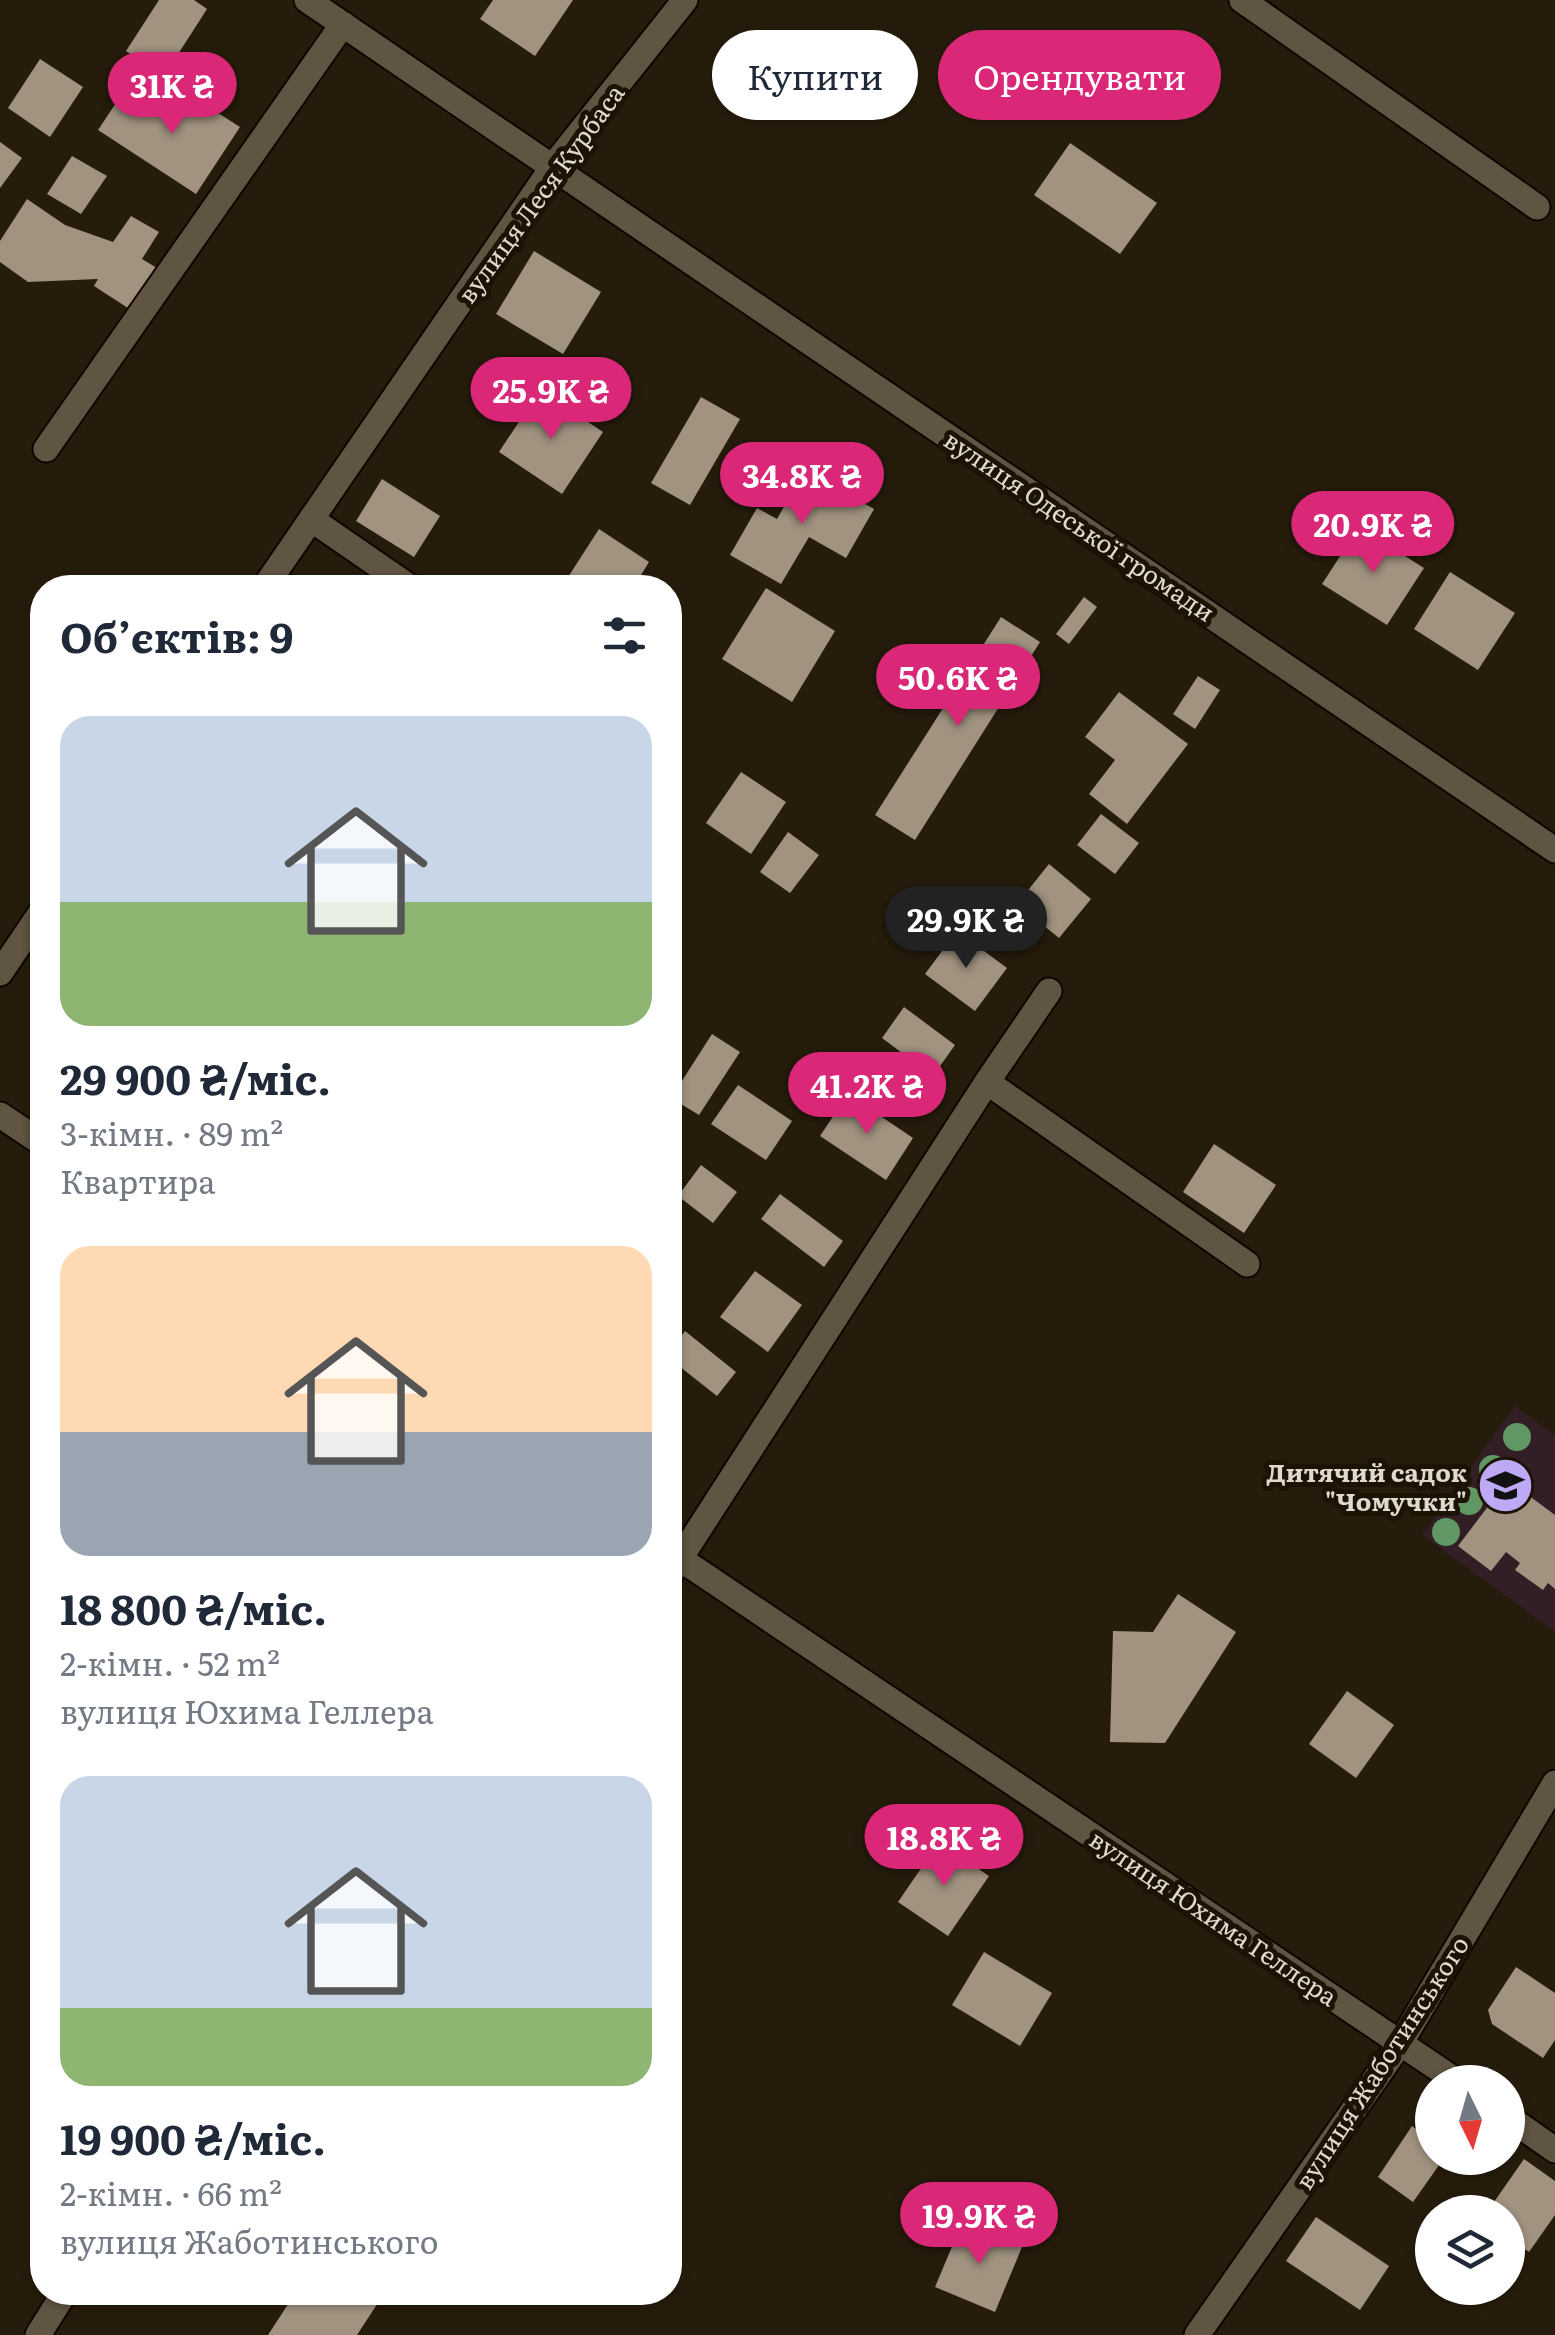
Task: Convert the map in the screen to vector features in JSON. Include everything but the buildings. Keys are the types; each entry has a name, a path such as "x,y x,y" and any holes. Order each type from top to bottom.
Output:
{"street":[{"name":"вулиця Одеської громади","path":"307,0 1555,850"},
{"name":"вулиця Леся Курбаса","path":"273,575 554,165 685,0"},
{"path":"1242,0 1537,207"},
{"path":"46,449 343,24"},
{"path":"311,520 392,575"},
{"path":"0,973 30,929"},
{"path":"682,1547 1049,991"},
{"path":"987,1082 1247,1264"},
{"path":"0,1115 30,1135"},
{"name":"вулиця Юхима Геллера","path":"682,1567 1433,2065"},
{"name":"вулиця Жаботинського","path":"1197,2335 1400,2042 1555,1783"},
{"path":"1525,2129 1555,2150"},
{"path":"38,2335 56,2305"}],"shaded area":[{"name":"Дитячий садок \"Чомучки\"","path":"1515,1406 1555,1435 1555,1632 1422,1535"}],"place":[{"name":"Дитячий садок \"Чомучки\"","path":"1506,1485"}]}
